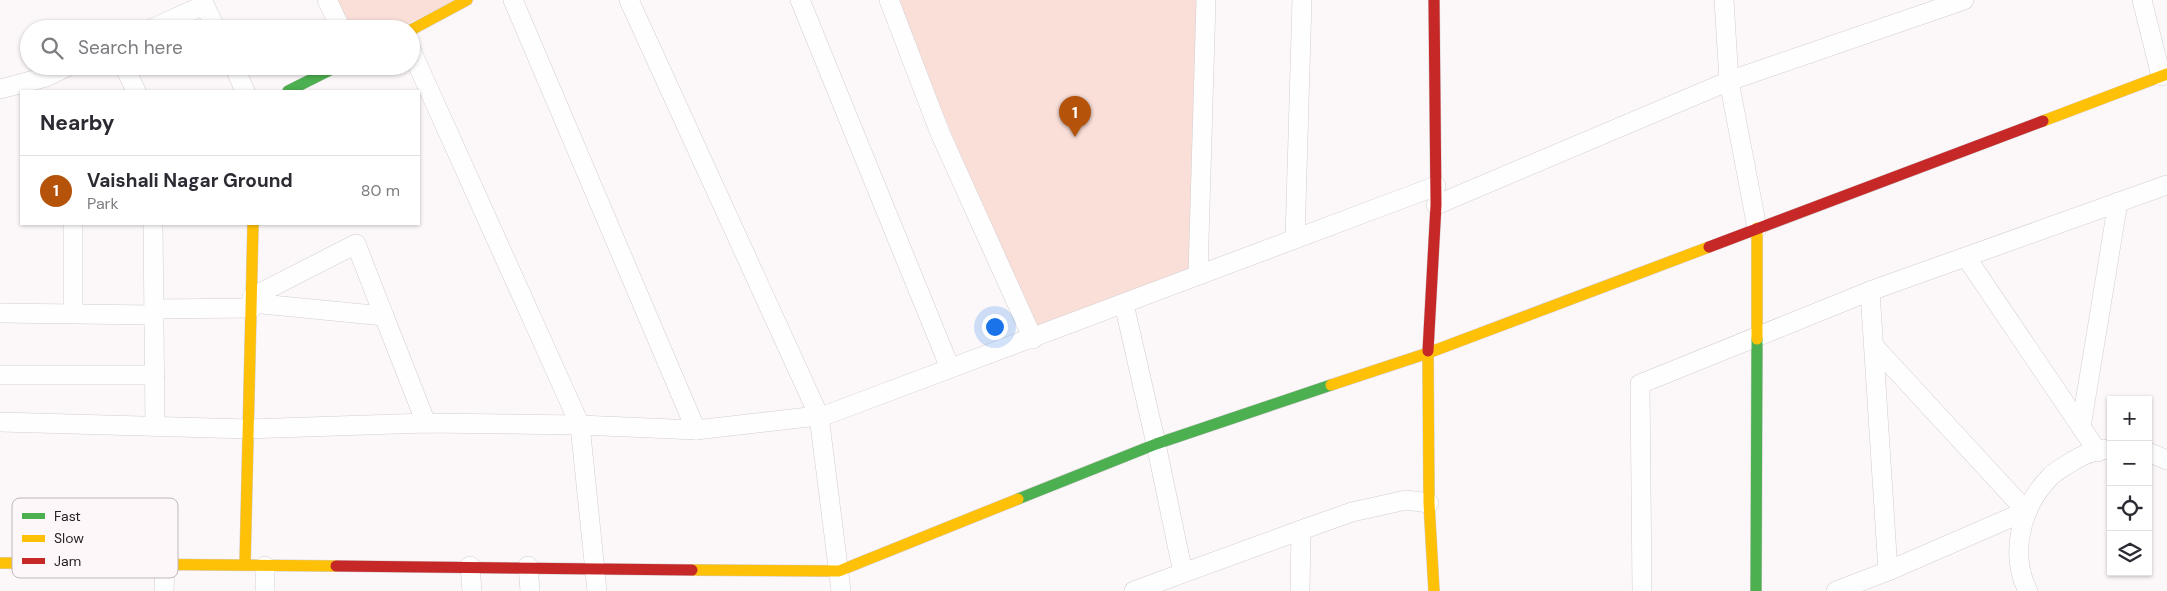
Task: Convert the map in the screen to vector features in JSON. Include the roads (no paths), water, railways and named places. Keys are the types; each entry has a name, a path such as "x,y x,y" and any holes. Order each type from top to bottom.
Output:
{"street":[{"path":"327,0 337,20"},
{"path":"420,25 467,0"},
{"path":"513,0 696,430"},
{"path":"629,0 819,416 841,591"},
{"path":"800,0 950,368"},
{"path":"889,0 940,133 1033,339"},
{"path":"1198,275 1206,0"},
{"path":"1294,239 1302,0"},
{"path":"1434,0 1436,205 1428,353 1429,502 1434,591"},
{"path":"1724,0 1730,80 1757,228 1756,591"},
{"path":"178,563 264,566 528,566 839,571 1156,444 1428,353 2164,75 2142,0"},
{"path":"168,20 203,2 212,20"},
{"path":"1436,205 1730,80 1954,2"},
{"path":"420,70 580,425 597,591"},
{"path":"0,89 46,84 58,75"},
{"path":"128,75 136,90"},
{"path":"238,75 245,90"},
{"path":"290,90 320,75"},
{"path":"1642,591 1640,384 1870,292 2167,185"},
{"path":"0,422 249,429 426,424 580,425 696,430 826,415 1033,339 1436,186"},
{"path":"2081,427 2118,202"},
{"path":"73,225 73,314"},
{"path":"153,225 156,426"},
{"path":"245,565 252,302 252,225"},
{"path":"252,302 356,244 426,424"},
{"path":"1966,257 2081,427 2104,451"},
{"path":"1870,292 1888,571"},
{"path":"0,311 73,314 154,312 252,302 384,316"},
{"path":"1124,304 1183,573"},
{"path":"1873,345 2026,511"},
{"path":"0,375 155,375"},
{"path":"2028,591 2019,560 2020,534 2026,511 2036,492 2051,476 2079,457 2104,451"},
{"path":"2152,454 2167,460"},
{"path":"1134,591 1361,510 1406,500 1429,502"},
{"path":"1836,591 1888,571 2026,511"},
{"path":"1300,591 1301,530"},
{"path":"264,566 265,591"},
{"path":"470,566 472,591"},
{"path":"528,566 530,591"},
{"path":"164,578 164,591"}],"place":[{"name":"Vaishali Nagar Ground","path":"1075,137"}]}
